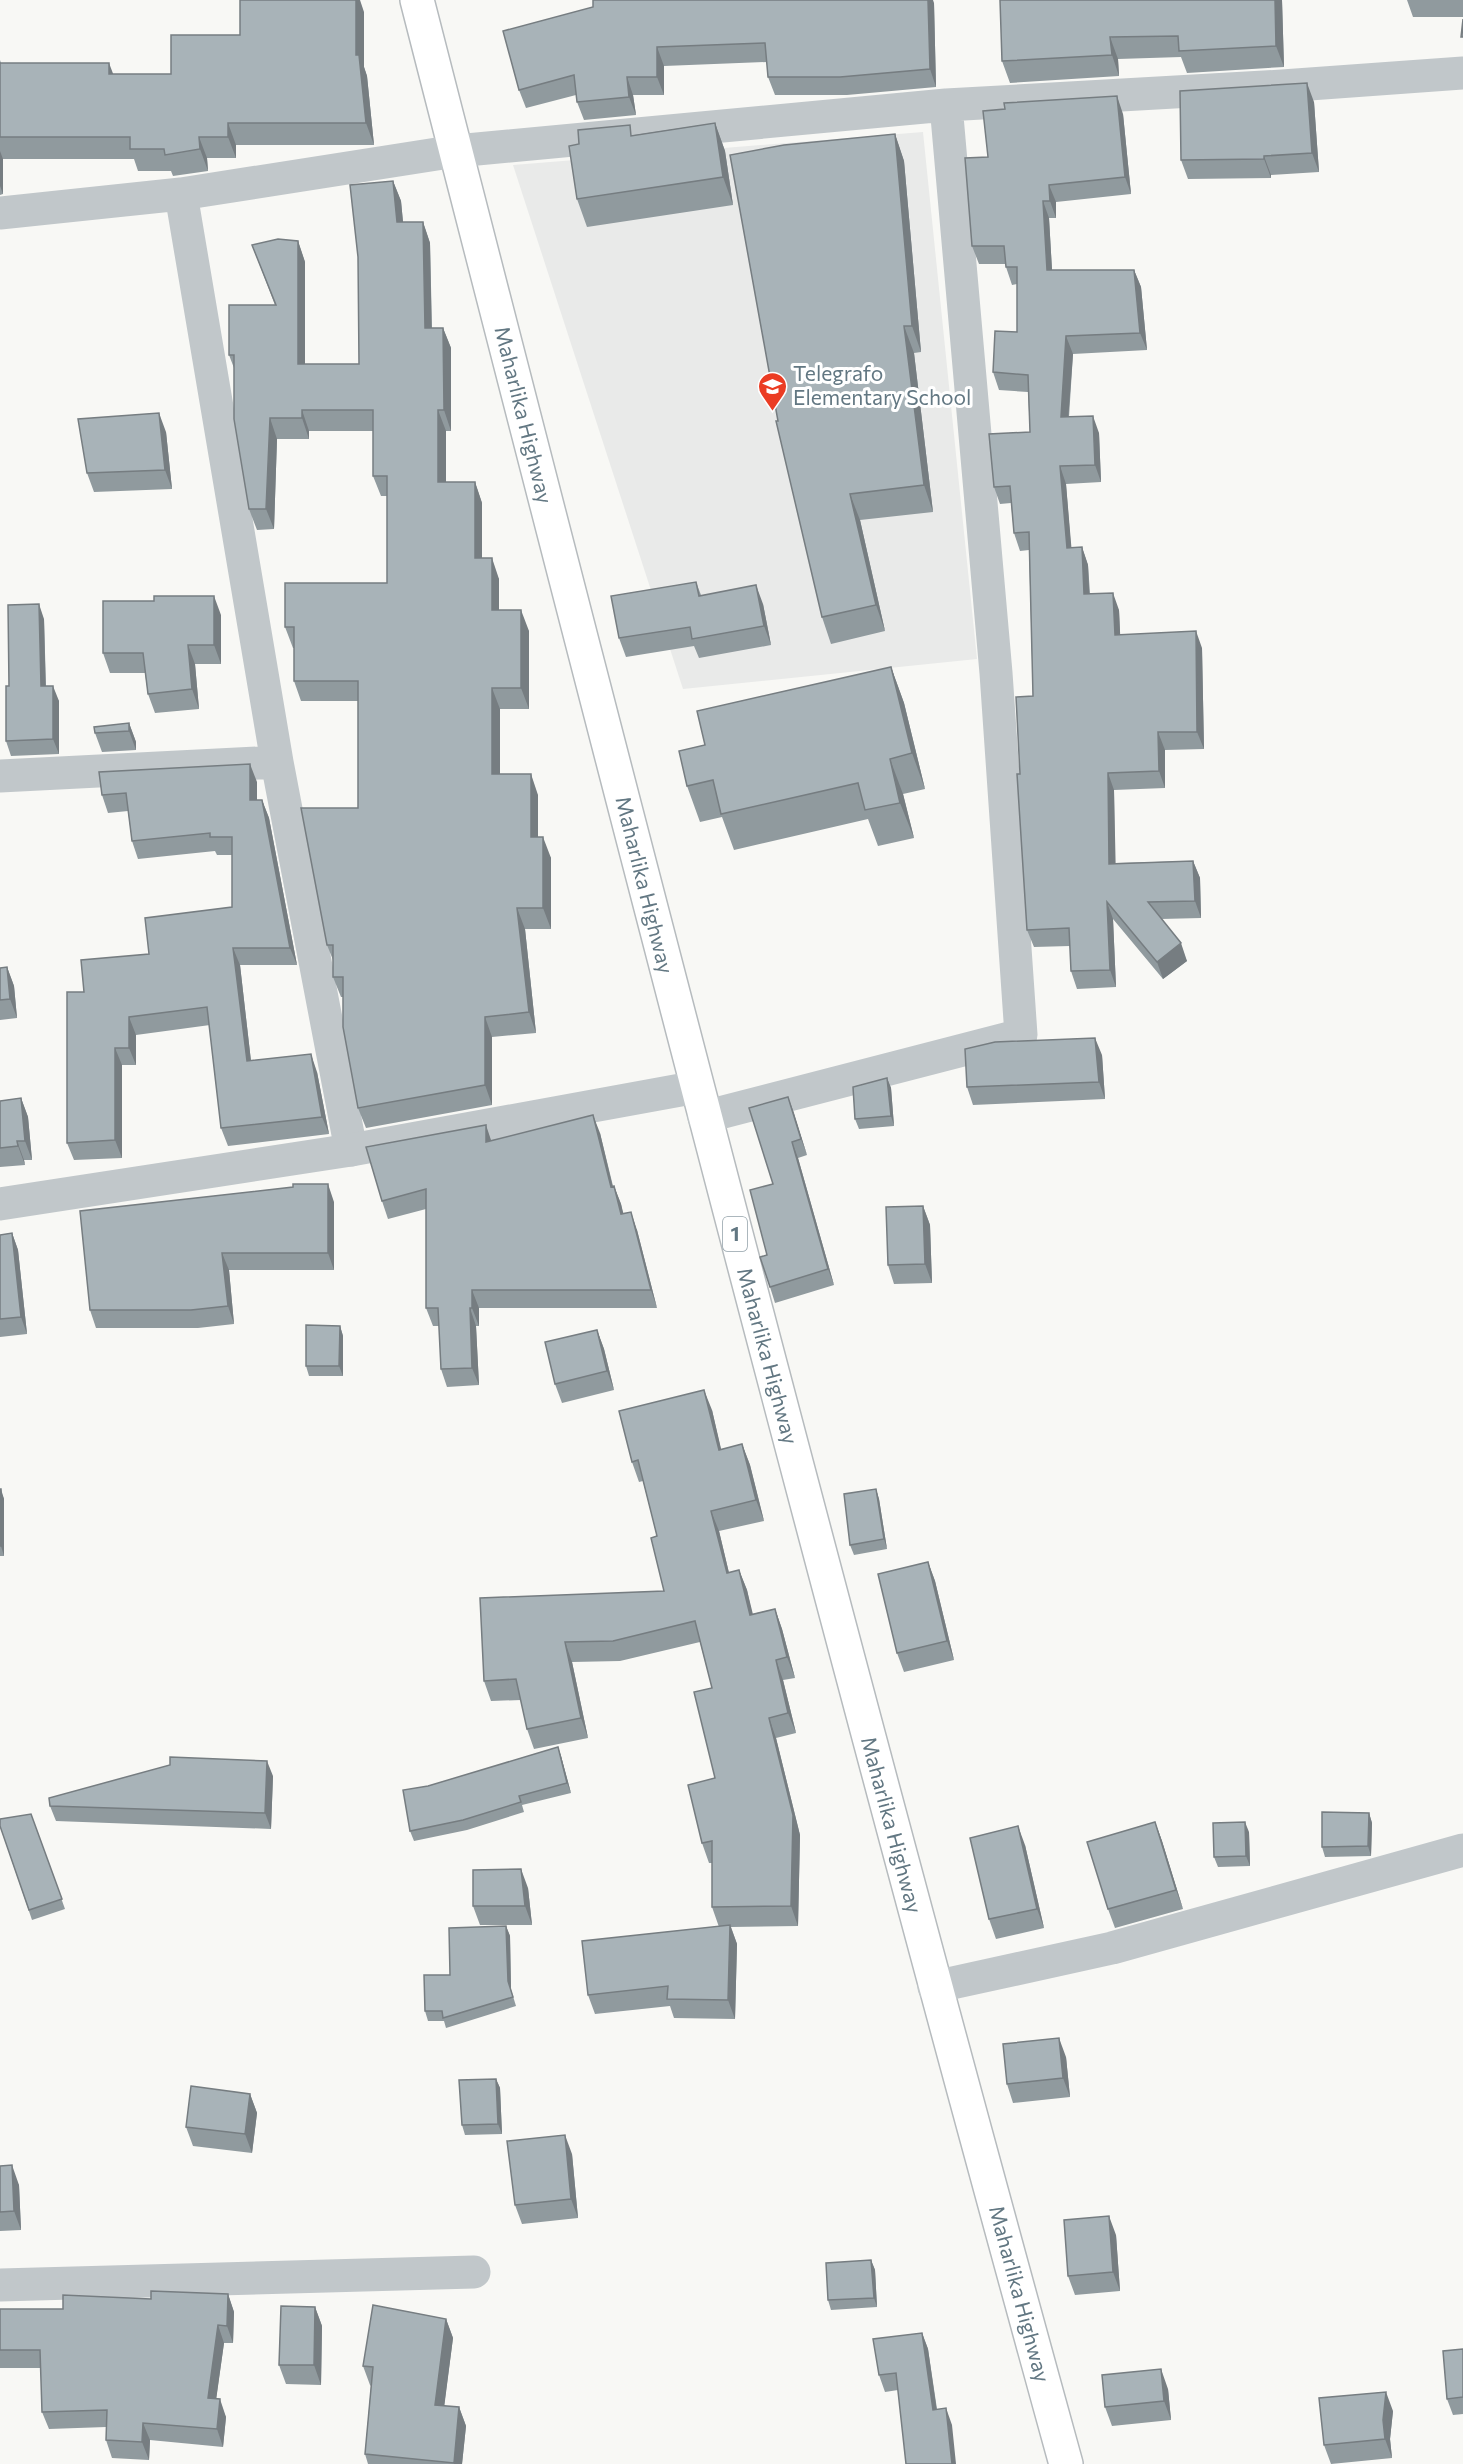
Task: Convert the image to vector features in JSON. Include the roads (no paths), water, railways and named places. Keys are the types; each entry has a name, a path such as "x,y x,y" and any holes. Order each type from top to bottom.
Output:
{"highway":[{"name":"Maharlika Highway","path":"417,0 700,1102 934,1986 1066,2464"}],"street":[{"path":"0,213 181,194 456,151 946,105 1270,87 1463,73"},
{"path":"0,1204 351,1150 700,1102 1021,1035 996,673 946,105"},
{"path":"181,194 277,762 351,1150"},
{"path":"0,776 277,762"},
{"path":"934,1986 1112,1948 1463,1850"},
{"path":"0,2285 474,2272"}],"place":[{"name":"Telegrafo Elementary School","path":"772,412"}]}
